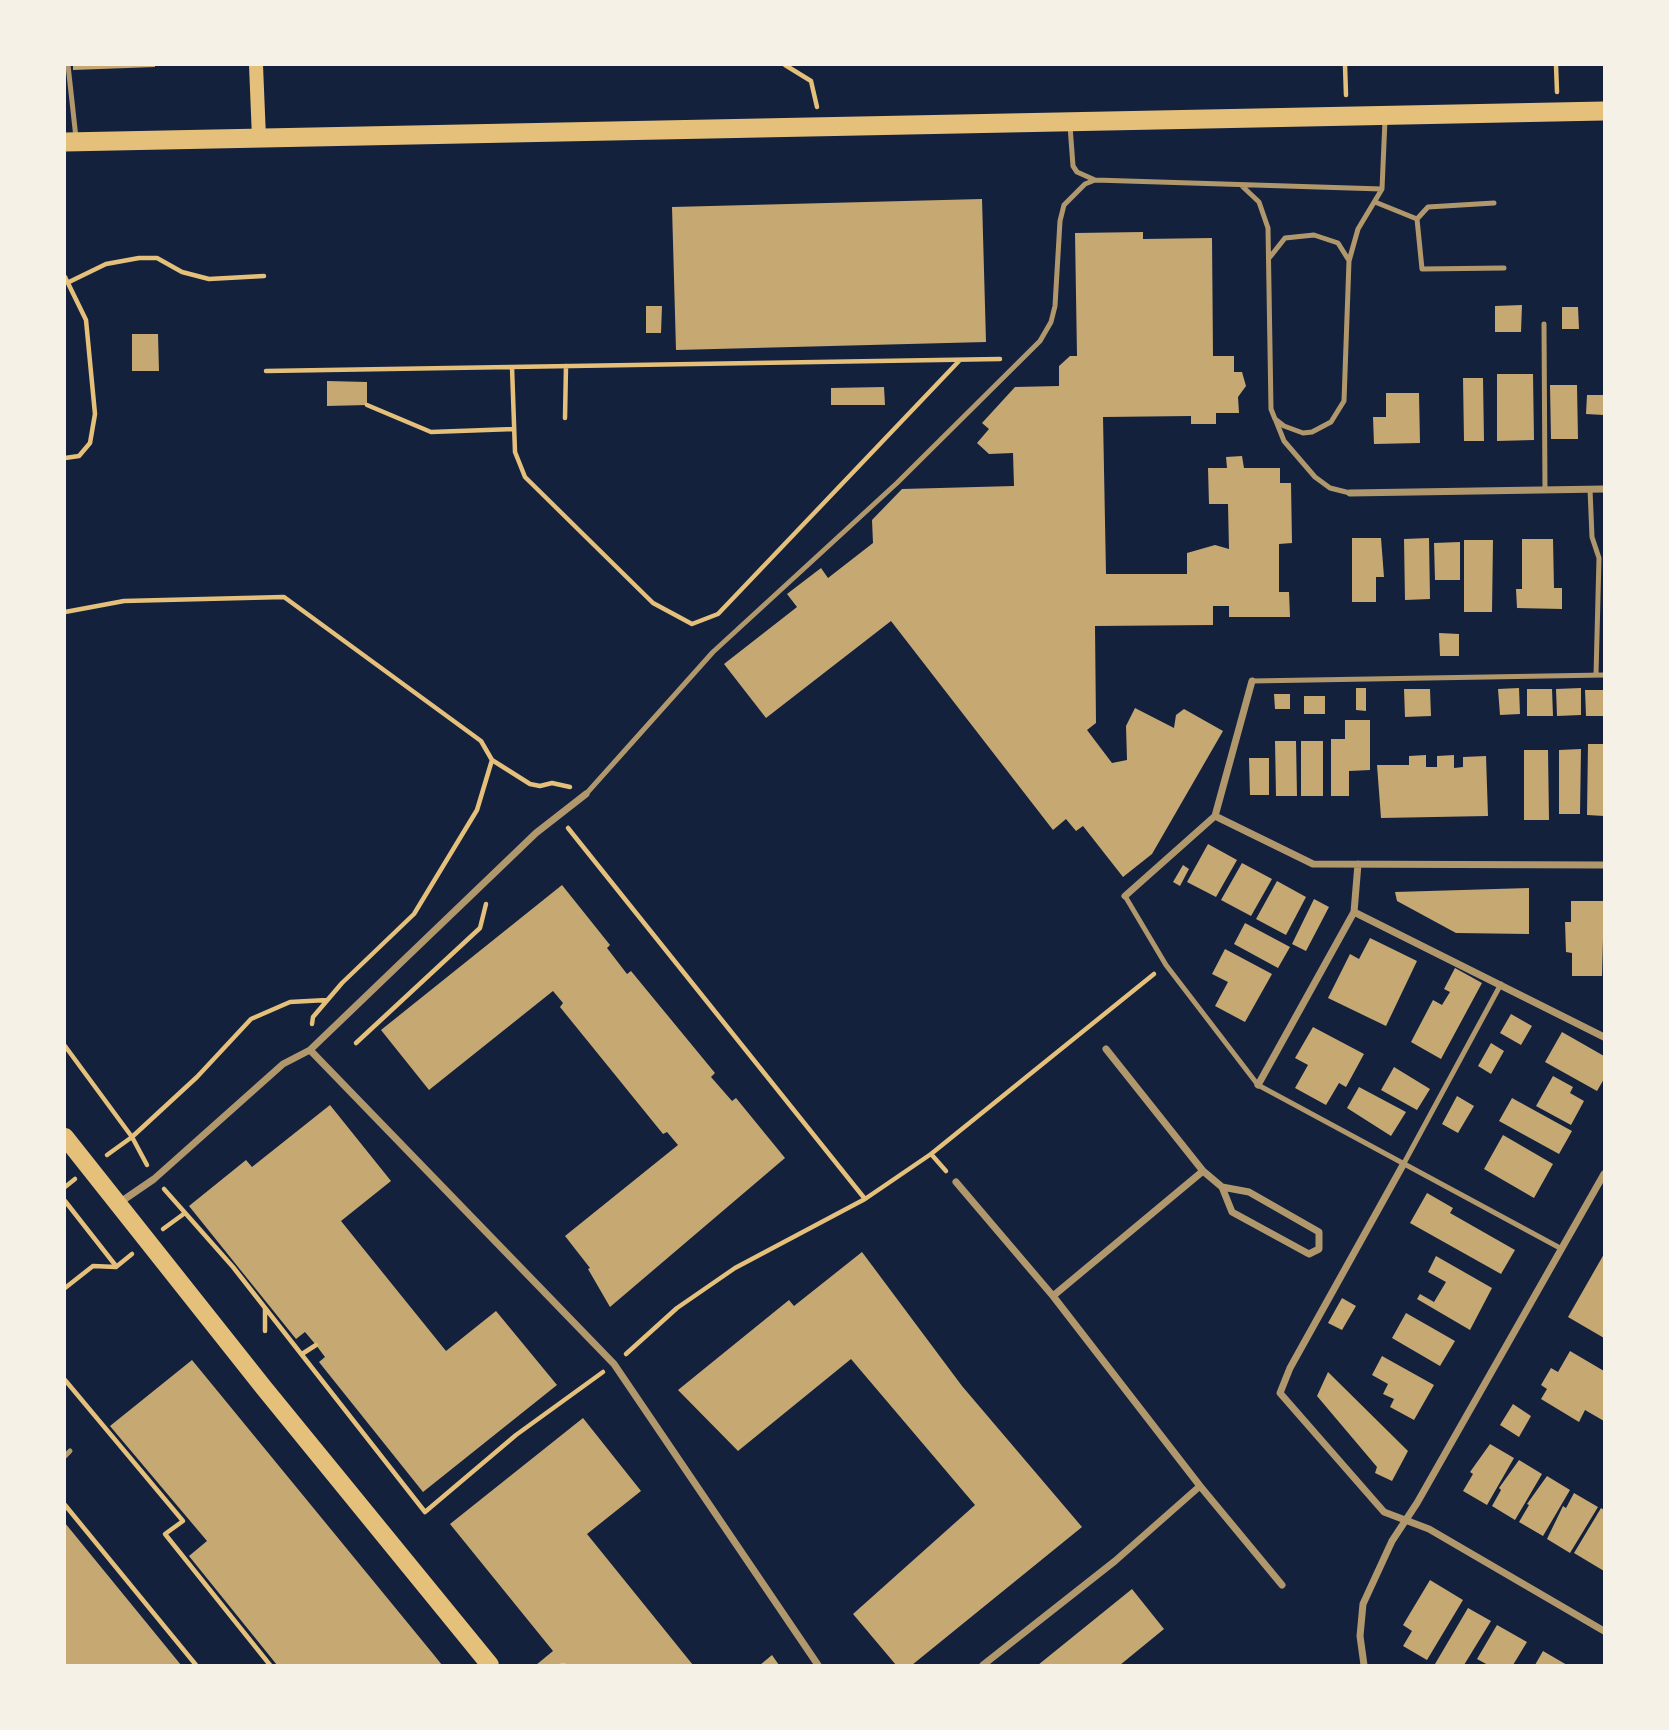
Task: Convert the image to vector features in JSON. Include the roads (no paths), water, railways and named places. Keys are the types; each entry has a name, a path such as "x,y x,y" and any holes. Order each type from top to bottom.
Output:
{"highway":[{"path":"71,142 1604,111"}],"main road":[{"path":"256,65 258,138"},
{"path":"65,1137 264,1388 490,1665"}],"street":[{"path":"1350,493 1604,489"},
{"path":"1125,896 1215,816 1252,681"},
{"path":"119,1203 154,1179 283,1064 310,1050 536,833 586,794"},
{"path":"1215,816 1313,864 1604,865"},
{"path":"1258,1084 1354,912 1358,864"},
{"path":"1354,912 1604,1037"},
{"path":"1106,1049 1203,1171 1222,1187 1232,1212 1309,1254 1319,1249 1319,1233 1249,1192 1222,1187"},
{"path":"310,1050 614,1364 818,1665"},
{"path":"1403,1166 1290,1368 1280,1393 1384,1512 1429,1529 1604,1631"},
{"path":"1053,1296 1203,1171"},
{"path":"1364,1665 1360,1636 1363,1604 1392,1541 1560,1248 1601,1189 1604,1174"},
{"path":"956,1182 1053,1296 1200,1486 1282,1585"},
{"path":"982,1665 1115,1562 1200,1486"}],"lane":[{"path":"68,65 71,142"},
{"path":"1275,419 1284,426 1303,433 1321,428 1338,416 1346,386 1349,261 1358,229 1382,188 1385,172 1385,115"},
{"path":"1069,121 1073,166 1077,172 1095,180 1382,188"},
{"path":"586,794 713,652 897,483 1024,359 1051,322 1055,306 1059,221 1065,205 1073,193 1095,180"},
{"path":"1239,185 1249,191 1264,210 1268,228 1270,393 1275,419 1284,441 1315,477 1331,488 1350,493"},
{"path":"1376,202 1417,219"},
{"path":"1494,203 1428,207 1417,219 1422,269 1504,268"},
{"path":"1268,261 1277,245 1285,238 1314,235 1338,243 1349,261"},
{"path":"1545,324 1545,489"},
{"path":"1590,489 1591,537 1599,558 1596,675"},
{"path":"1252,681 1604,675"},
{"path":"1125,896 1166,965 1258,1084 1403,1166 1560,1248"},
{"path":"1403,1166 1501,984"}]}
